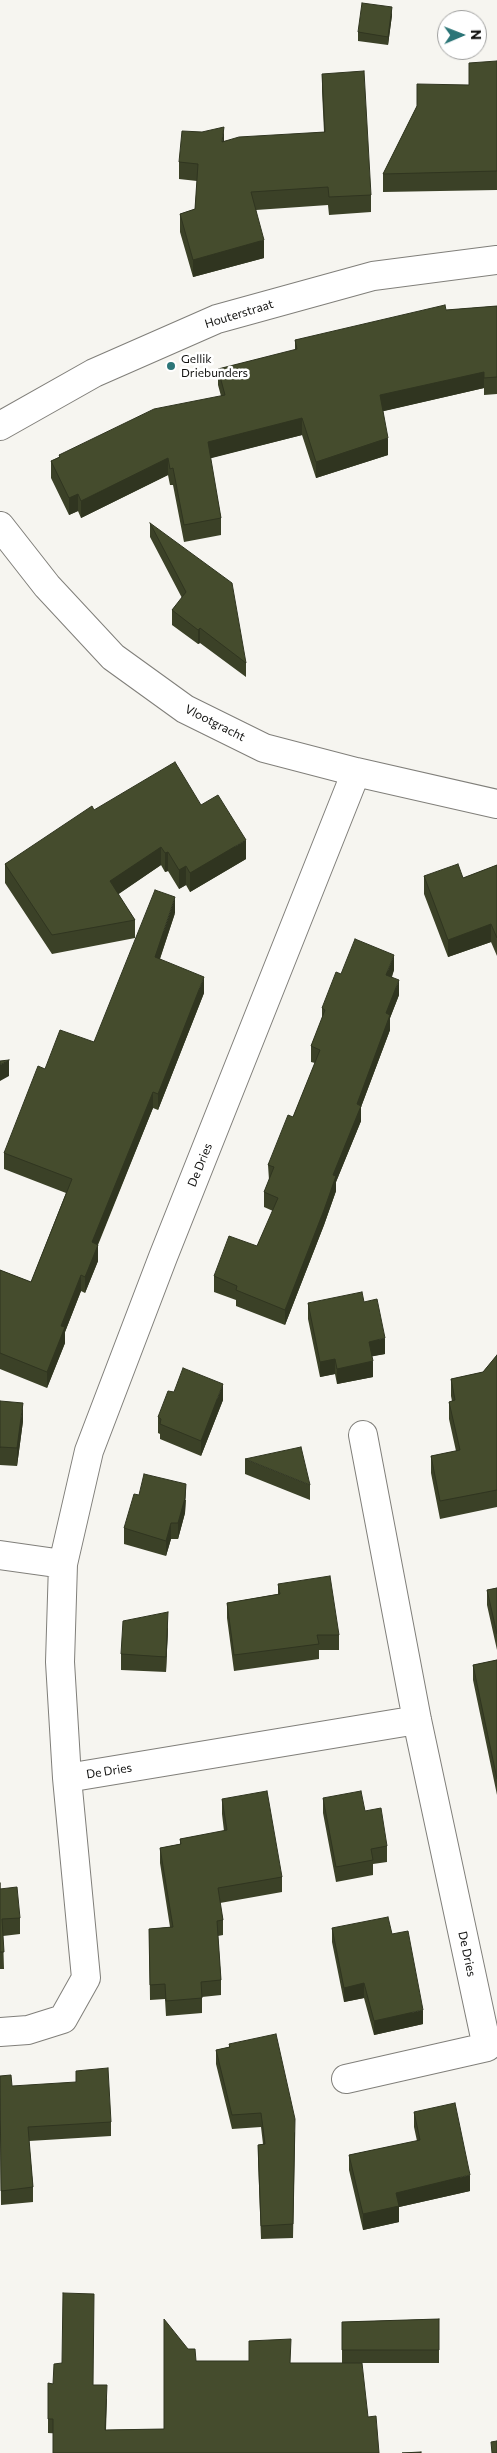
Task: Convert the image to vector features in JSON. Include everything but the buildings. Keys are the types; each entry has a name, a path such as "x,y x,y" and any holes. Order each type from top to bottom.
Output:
{"street":[{"name":"Houterstraat","path":"0,426 94,373 217,319 373,276 497,260"},
{"name":"Vlootgracht","path":"0,526 47,586 113,657 185,709 264,748 356,772 497,804"},
{"name":"De Dries","path":"0,2032 28,2030 63,2019 86,1978 67,1778 60,1662 63,1564 89,1451 163,1257 356,772"},
{"name":"De Dries","path":"346,2079 487,2047 417,1720 363,1435"},
{"path":"0,1555 63,1564"},
{"name":"De Dries","path":"67,1778 417,1720"}],"place":[{"name":"Gellik Driebunders","path":"171,366"}]}
